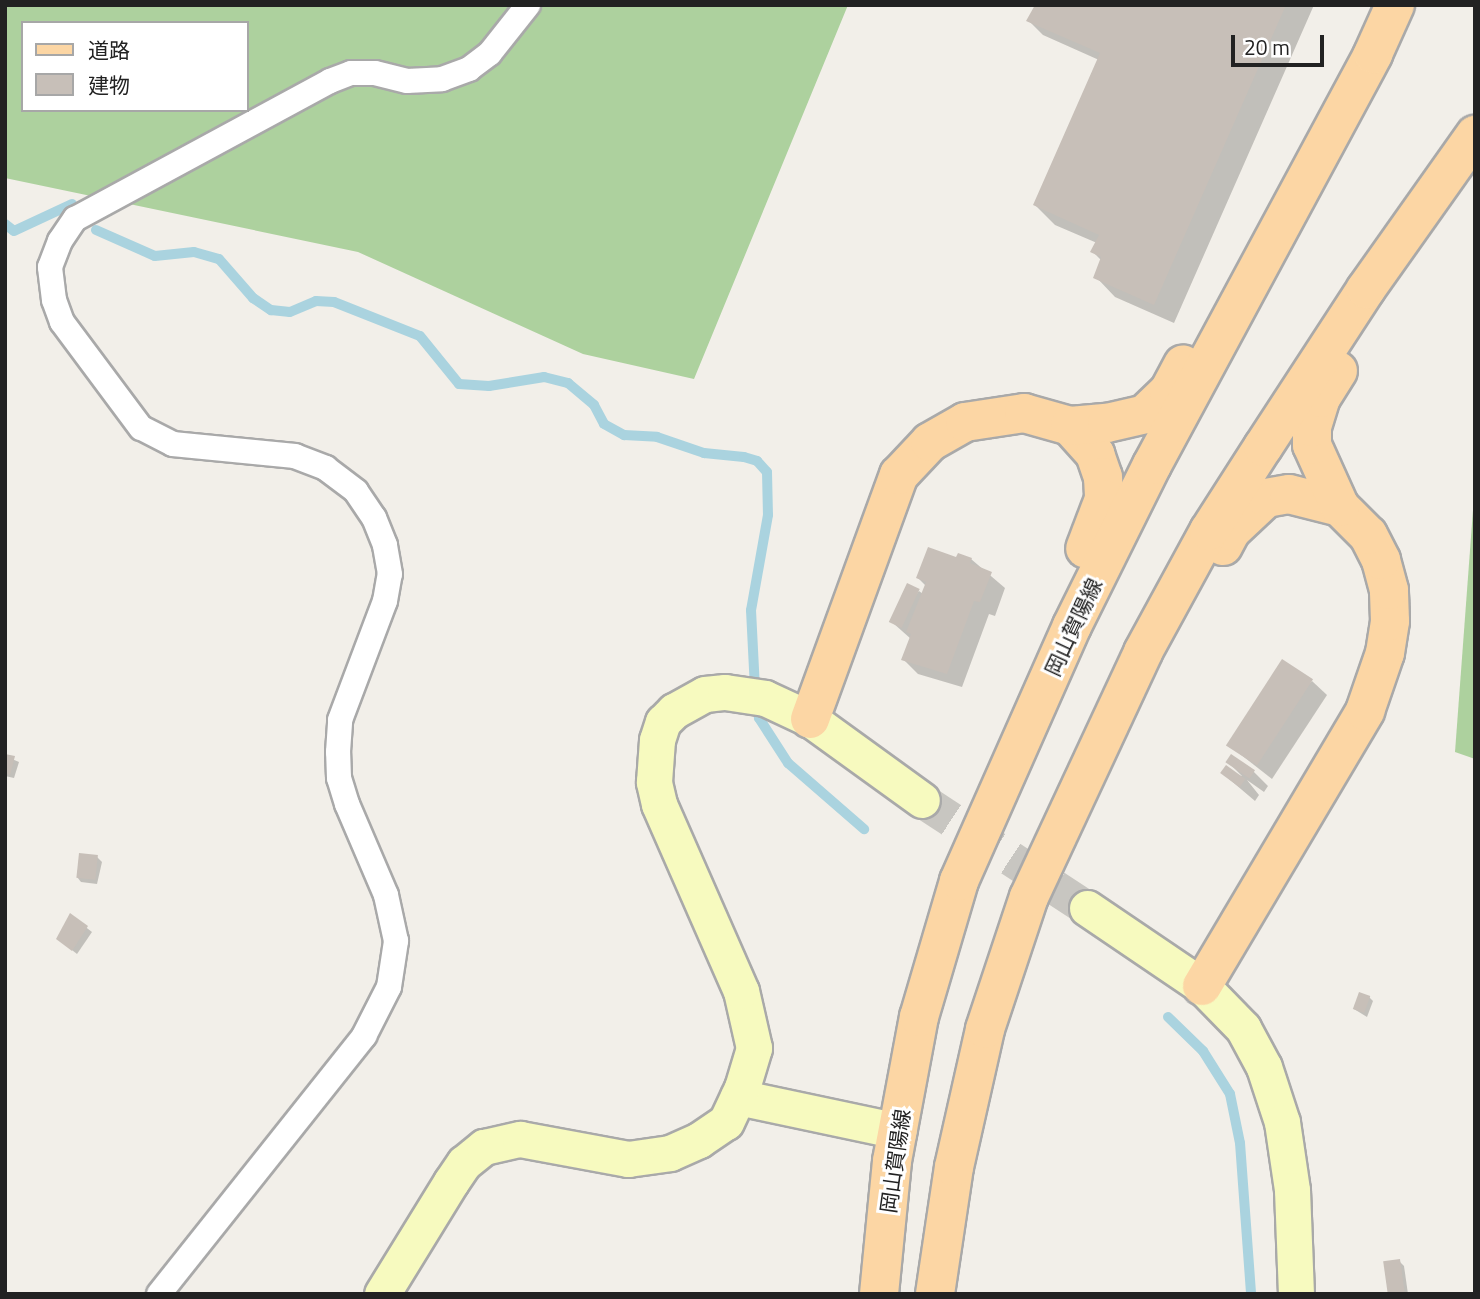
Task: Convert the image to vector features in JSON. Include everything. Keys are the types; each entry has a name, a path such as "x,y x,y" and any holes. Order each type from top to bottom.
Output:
{"main road":[{"name":"岡山賀陽線","path":"879,1294 898,1131 919,1017 959,881 1072,626 1152,465 1337,121 1395,5"},
{"path":"810,719 898,475 930,442 965,422 1024,413 1070,426 1107,424 1145,414 1169,391 1291,169 1337,121"},
{"path":"935,1294 954,1167 985,1029 1030,897 1143,652 1209,531 1366,289 1475,135"},
{"path":"1202,986 1365,711 1385,653 1390,621 1389,590 1381,561 1368,535 1340,507 1312,445 1312,427 1321,398 1376,311 1408,231"},
{"path":"1032,715 1058,603 1095,530 1104,499 1103,477 1095,454 1070,426"},
{"path":"1071,808 1118,741 1231,531 1266,498 1289,494 1340,507"}],"street":[{"path":"159,1294 364,1036 389,987 396,941 386,895 347,804 340,778 338,752 340,720 385,601 390,574 385,545 374,518 356,491 326,468 295,456 173,444 141,428 62,323 54,300 50,267 60,241 75,219 351,73 375,73 407,81 442,79 469,69 490,53 528,5"},
{"path":"382,1294 458,1172 484,1147 520,1139 628,1159 670,1153 699,1140 726,1122 738,1097 754,1048 741,990 659,804 653,782 653,760 663,722 674,710 705,694 752,695 810,719 922,800"},
{"path":"1087,908 1202,986 1243,1028 1264,1067 1282,1122 1292,1190 1296,1294"},
{"path":"738,1097 898,1131"}],"green space":[{"path":"5,5 848,5 694,379 583,354 358,252 5,178"},
{"path":"1475,483 1475,759 1455,752"}],"building":[{"path":"1035,5 1286,5 1154,305 1093,278 1101,257 1090,252 1099,235 1033,205 1100,53 1026,21"},
{"path":"928,547 956,557 958,553 972,558 970,563 992,572 980,602 974,601 947,674 901,660 911,634 906,632 926,582 916,578"},
{"path":"907,583 920,589 902,628 889,622"},
{"path":"1282,659 1313,679 1257,766 1226,745"},
{"path":"5,754 15,756 10,775 5,773"},
{"path":"1231,754 1255,770 1249,779 1225,762"},
{"path":"1226,765 1245,779 1240,787 1220,773"},
{"path":"79,853 98,855 95,880 76,878"},
{"path":"70,913 88,926 72,951 56,939"},
{"path":"1359,992 1370,996 1364,1013 1353,1009"},
{"path":"1400,1259 1405,1294 1388,1294 1383,1261"}],"waterway":[{"path":"5,224 14,231 72,204"},
{"path":"96,230 155,256 194,252 219,259 253,298 271,310 290,312 316,301 334,302 420,336 459,384 489,386 544,377 568,383 594,405 604,424 624,435 657,437 704,453 757,461 767,472 768,515 751,610 755,690"},
{"path":"758,705 759,718 788,763 864,829"},
{"path":"1168,1017 1203,1051 1230,1094 1240,1143 1251,1294"}],"tunnel":[{"path":"922,800 1087,908"}]}
